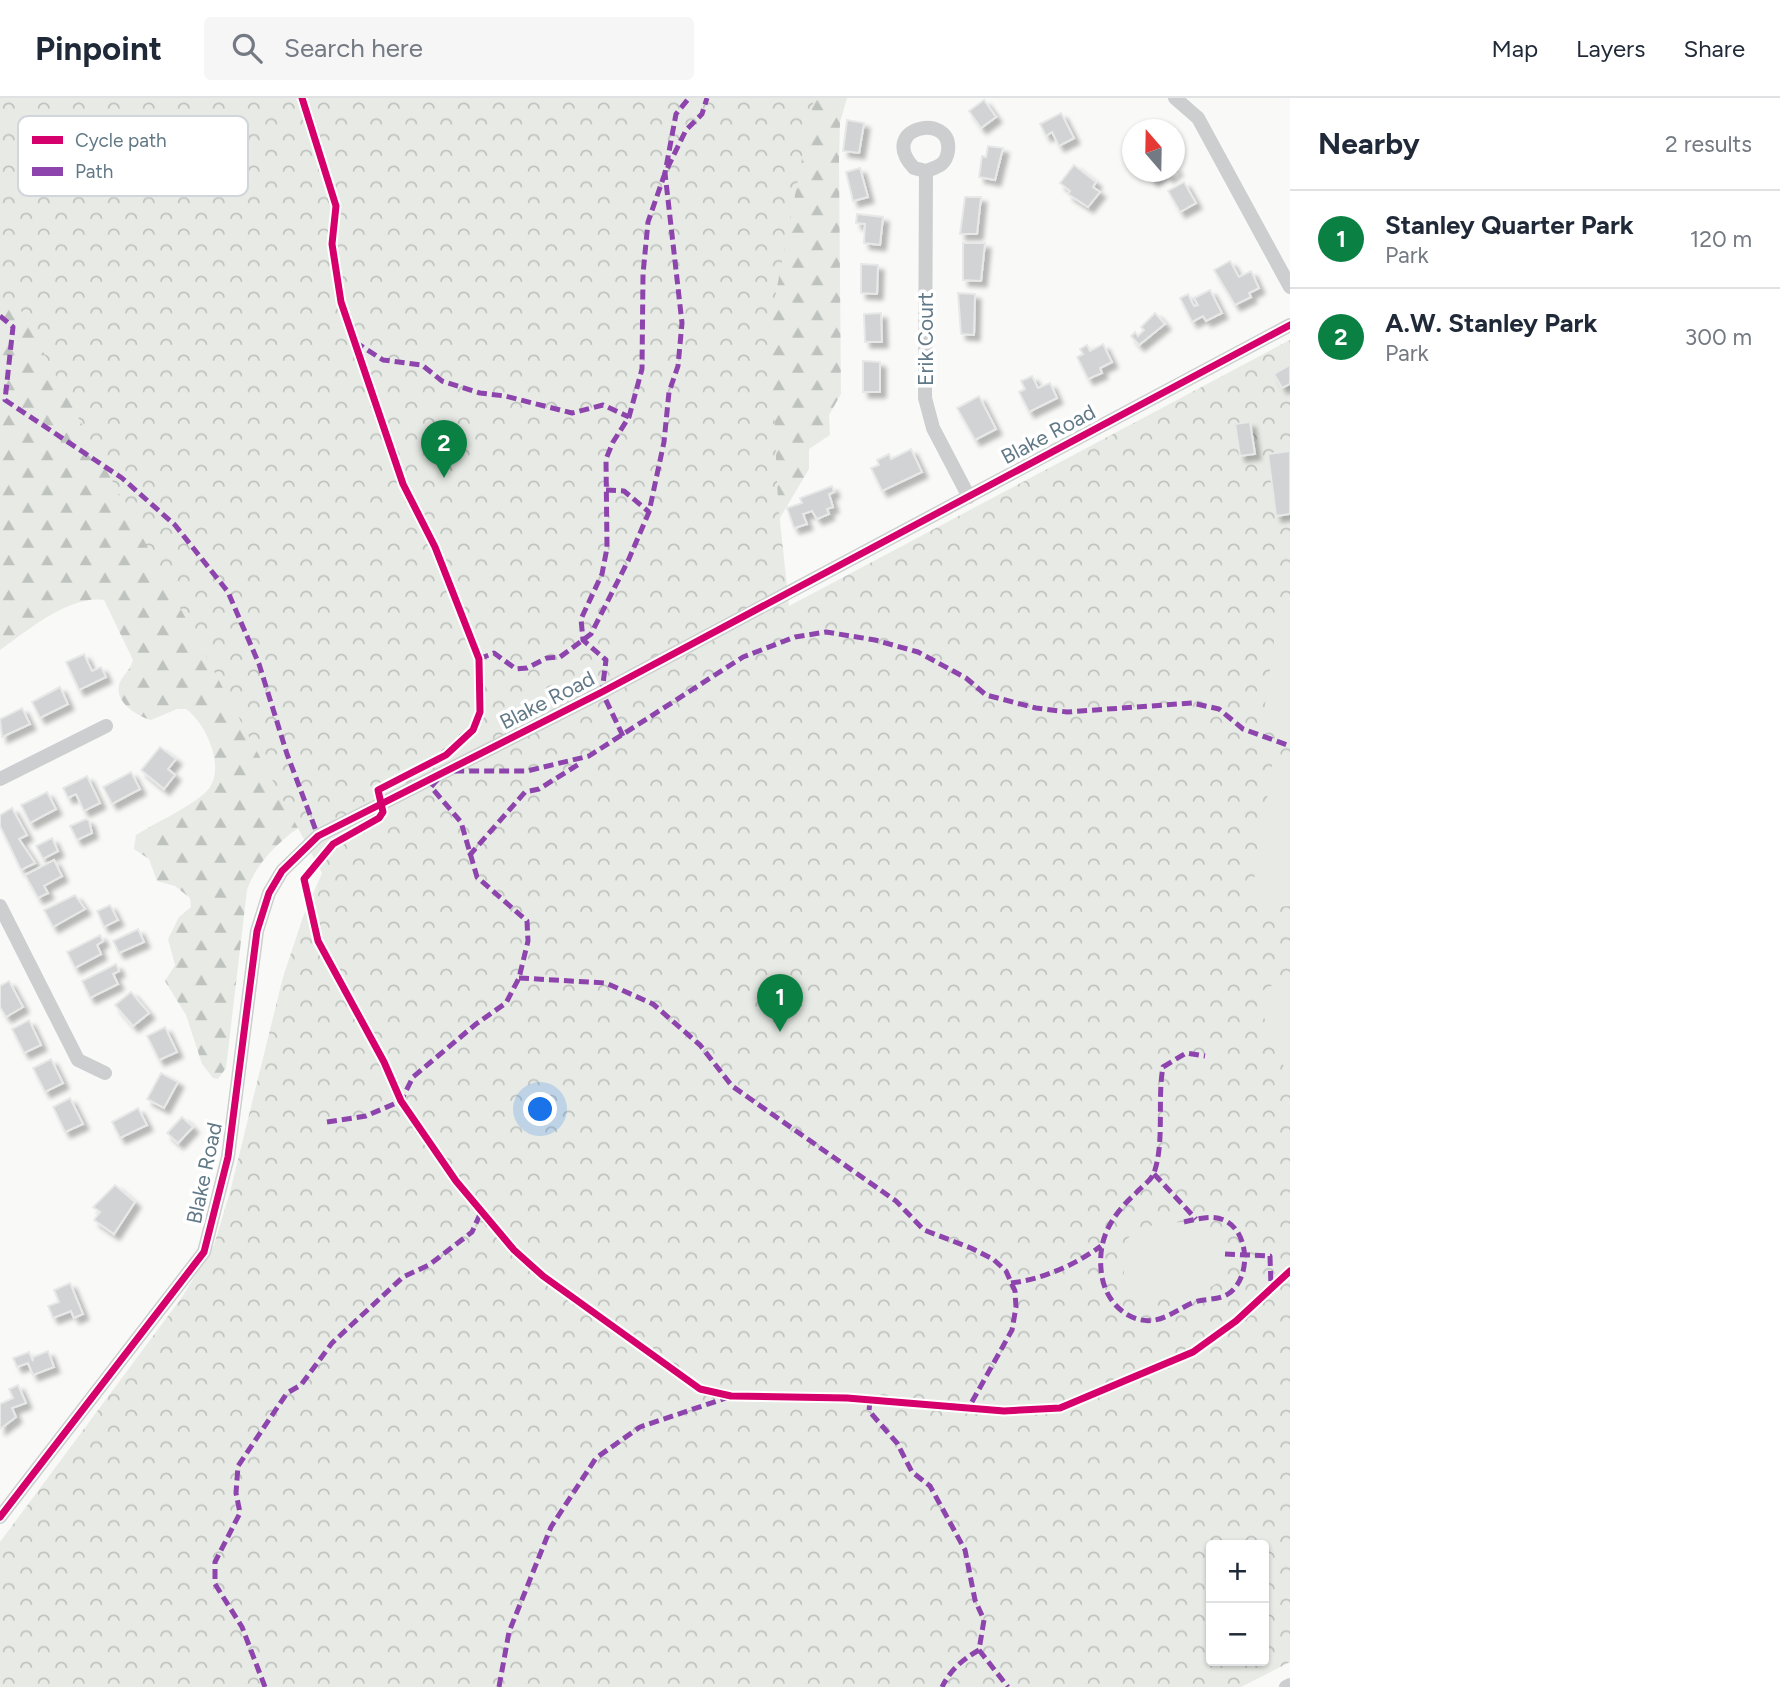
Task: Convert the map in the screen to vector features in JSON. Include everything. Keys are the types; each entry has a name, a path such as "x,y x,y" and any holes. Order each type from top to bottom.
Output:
{"street":[{"path":"1175,98 1198,118 1290,287"},
{"name":"Erik Court","path":"926,171 925,398 933,428 969,496"},
{"name":"Blake Road","path":"0,1517 204,1252 228,1157 257,931 269,893 300,851 318,836 601,692 1290,325"},
{"path":"0,779 106,726"},
{"path":"0,906 78,1060 105,1073"}],"green space":[{"path":"0,98 847,98 840,122 839,160 841,394 829,415 830,435 809,449 809,469 777,523 291,833 277,846 260,865 247,890 226,1068 218,1079 213,1078 202,1064 186,1015 165,981 175,965 168,939 179,917 191,907 190,898 175,886 157,881 149,859 134,849 136,835 196,800 211,785 215,762 208,737 186,709 177,709 151,720 134,712 120,698 119,685 133,660 104,600 77,603 63,609 0,650"},
{"path":"0,98 814,98 770,323 778,502 789,606 1290,340 1290,1662 1241,1687 0,1687 0,1542 182,1297 214,1245 230,1192 283,977 303,917 322,873 17,303 0,312"},
{"path":"1280,598 1290,599 1290,733 1275,733 1264,713"},
{"path":"1274,754 1290,757 1290,906 1268,907 1253,886"},
{"path":"1290,975 1290,1082 1255,995"},
{"path":"1181,1222 1203,1225 1218,1233 1226,1261 1221,1279 1213,1286 1191,1293 1156,1297 1140,1295 1128,1284 1125,1276 1123,1257 1126,1240 1140,1227"}],"building":[{"path":"984,100 996,117 981,128 969,111"},
{"path":"1061,113 1074,138 1059,146 1052,132 1046,136 1040,124"},
{"path":"847,120 864,123 859,153 843,151"},
{"path":"988,146 1003,148 995,180 979,177 982,156 986,157"},
{"path":"1074,165 1096,182 1093,187 1100,192 1088,207 1068,194 1070,191 1060,183"},
{"path":"860,168 868,197 853,201 846,172"},
{"path":"1184,182 1196,203 1180,212 1168,191"},
{"path":"965,197 981,197 977,234 960,234"},
{"path":"857,214 883,217 880,245 864,243 865,224 856,223"},
{"path":"963,243 985,243 981,281 963,280"},
{"path":"1230,261 1239,277 1251,271 1259,288 1249,293 1251,297 1235,305 1214,270"},
{"path":"861,264 878,265 877,294 861,293"},
{"path":"1210,290 1222,313 1206,321 1203,316 1192,322 1180,298 1188,294 1194,306 1198,305 1194,298"},
{"path":"958,293 975,294 974,335 961,334"},
{"path":"881,313 882,342 865,342 864,314"},
{"path":"1155,313 1165,324 1139,345 1131,336 1135,332 1138,336 1144,330 1141,327"},
{"path":"1103,344 1112,362 1100,368 1102,373 1088,379 1077,357 1083,354 1080,349 1087,345 1090,351"},
{"path":"863,361 880,362 880,392 863,392"},
{"path":"1290,365 1290,384 1282,388 1274,374"},
{"path":"1032,376 1038,388 1050,383 1057,398 1029,412 1019,392 1025,389 1021,381"},
{"path":"979,396 996,429 975,440 957,408"},
{"path":"1250,422 1255,454 1240,456 1235,424"},
{"path":"911,449 922,472 882,491 871,468 879,465 877,460 889,454 891,459"},
{"path":"1290,451 1290,514 1276,516 1268,454"},
{"path":"832,486 834,492 829,494 833,507 827,509 829,514 817,519 812,511 803,514 807,524 794,528 787,508 802,503 800,498"},
{"path":"84,654 92,671 101,667 106,677 79,690 66,662"},
{"path":"60,687 68,704 40,718 32,702"},
{"path":"22,708 30,724 2,737 0,719"},
{"path":"160,747 176,759 168,769 175,775 164,789 141,770"},
{"path":"131,772 140,789 112,804 103,787"},
{"path":"87,776 100,803 84,811 76,794 68,798 63,788"},
{"path":"47,792 56,809 30,823 21,805"},
{"path":"12,808 27,835 19,839 35,863 21,870 0,826 0,815"},
{"path":"86,819 92,833 77,840 70,826"},
{"path":"52,838 58,851 43,859 36,846"},
{"path":"54,860 62,876 44,886 48,893 38,898 25,875"},
{"path":"75,895 85,909 53,927 44,910"},
{"path":"110,905 118,920 104,927 97,911"},
{"path":"138,929 144,942 119,953 113,941"},
{"path":"100,935 103,941 97,945 101,954 75,968 67,952"},
{"path":"116,964 119,971 113,974 118,984 90,998 82,981"},
{"path":"9,981 23,1007 6,1017 0,1007 0,986"},
{"path":"131,992 149,1013 133,1026 115,1005"},
{"path":"29,1020 41,1045 24,1053 12,1029"},
{"path":"165,1027 177,1052 159,1060 147,1036"},
{"path":"51,1059 63,1083 45,1092 33,1068"},
{"path":"161,1073 178,1082 164,1108 147,1099"},
{"path":"70,1098 83,1124 65,1132 53,1107"},
{"path":"138,1108 147,1125 120,1138 112,1122"},
{"path":"182,1117 193,1127 178,1143 167,1133"},
{"path":"115,1185 135,1202 114,1234 94,1220 100,1212 93,1207"},
{"path":"70,1283 83,1314 74,1318 71,1311 53,1318 48,1306 59,1302 54,1290"},
{"path":"48,1351 54,1367 33,1375 28,1363 17,1367 13,1358 29,1352 33,1361 33,1357"},
{"path":"18,1385 26,1403 12,1408 16,1417 0,1429 0,1404 13,1398 9,1389"}],"marked path":[{"path":"479,659 494,653 516,669 527,668 547,658 560,657 591,634 649,512 664,442 669,392 678,366 682,323 665,173 676,114 689,98"},
{"path":"623,736 602,692 606,660 583,640 581,619 602,574 607,548 606,459 629,417 642,369 643,274 648,222 665,173 686,130 702,114 707,98"},
{"path":"0,316 13,327 5,400 122,478 175,525 228,592 259,664 287,754 318,836"},
{"path":"355,342 383,360 422,365 442,381 480,393 505,396 572,413 603,405 629,417"},
{"path":"606,490 624,491 649,512"},
{"path":"327,1122 366,1116 401,1101 413,1077 476,1024 506,1003 519,978 528,941 527,921 477,877 461,822 431,787 445,771 527,771 589,756 743,657 795,637 826,632 875,640 918,652 966,678 986,695 1036,708 1067,712 1192,703 1219,709 1243,729 1290,746"},
{"path":"469,856 525,792 539,789 579,764"},
{"path":"519,978 606,983 653,1004 700,1045 732,1086 896,1201 924,1230 971,1248 993,1259 1006,1271 1015,1291 1016,1307 1012,1330 968,1409"},
{"path":"1184,1222 1216,1218 1234,1227 1240,1236 1245,1257 1244,1268 1236,1287 1224,1296 1196,1301 1154,1320 1137,1319 1123,1312 1114,1304 1103,1283 1103,1241 1119,1211 1154,1173 1159,1148 1163,1067 1186,1053 1205,1056"},
{"path":"1154,1174 1196,1219"},
{"path":"265,1687 242,1627 215,1584 215,1562 240,1513 236,1493 238,1466 287,1393 301,1385 332,1343 403,1277 429,1265 472,1232 481,1212"},
{"path":"1011,1283 1058,1270 1101,1246"},
{"path":"1225,1254 1270,1256 1271,1287"},
{"path":"499,1687 509,1632 551,1527 596,1458 640,1427 729,1397"},
{"path":"870,1400 869,1411 897,1443 912,1472 930,1486 965,1550 975,1600 984,1620 979,1650 967,1657 949,1675 942,1687"},
{"path":"979,1650 1008,1687"}],"cycle path":[{"path":"302,98 336,206 332,244 341,302 403,484 435,547 479,659 480,712 473,730 446,755 378,790 383,812 379,818 333,844 304,879 318,941 384,1062 401,1101 456,1181 514,1250 543,1276 700,1389 731,1396 847,1398 1004,1411 1060,1408 1193,1352 1236,1321 1290,1271"},
{"path":"0,1517 204,1252 228,1157 257,931 269,893 282,871 318,836 602,692 1290,325"}],"place":[{"name":"A.W. Stanley Park","path":"444,478"},
{"name":"Stanley Quarter Park","path":"780,1032"}]}
